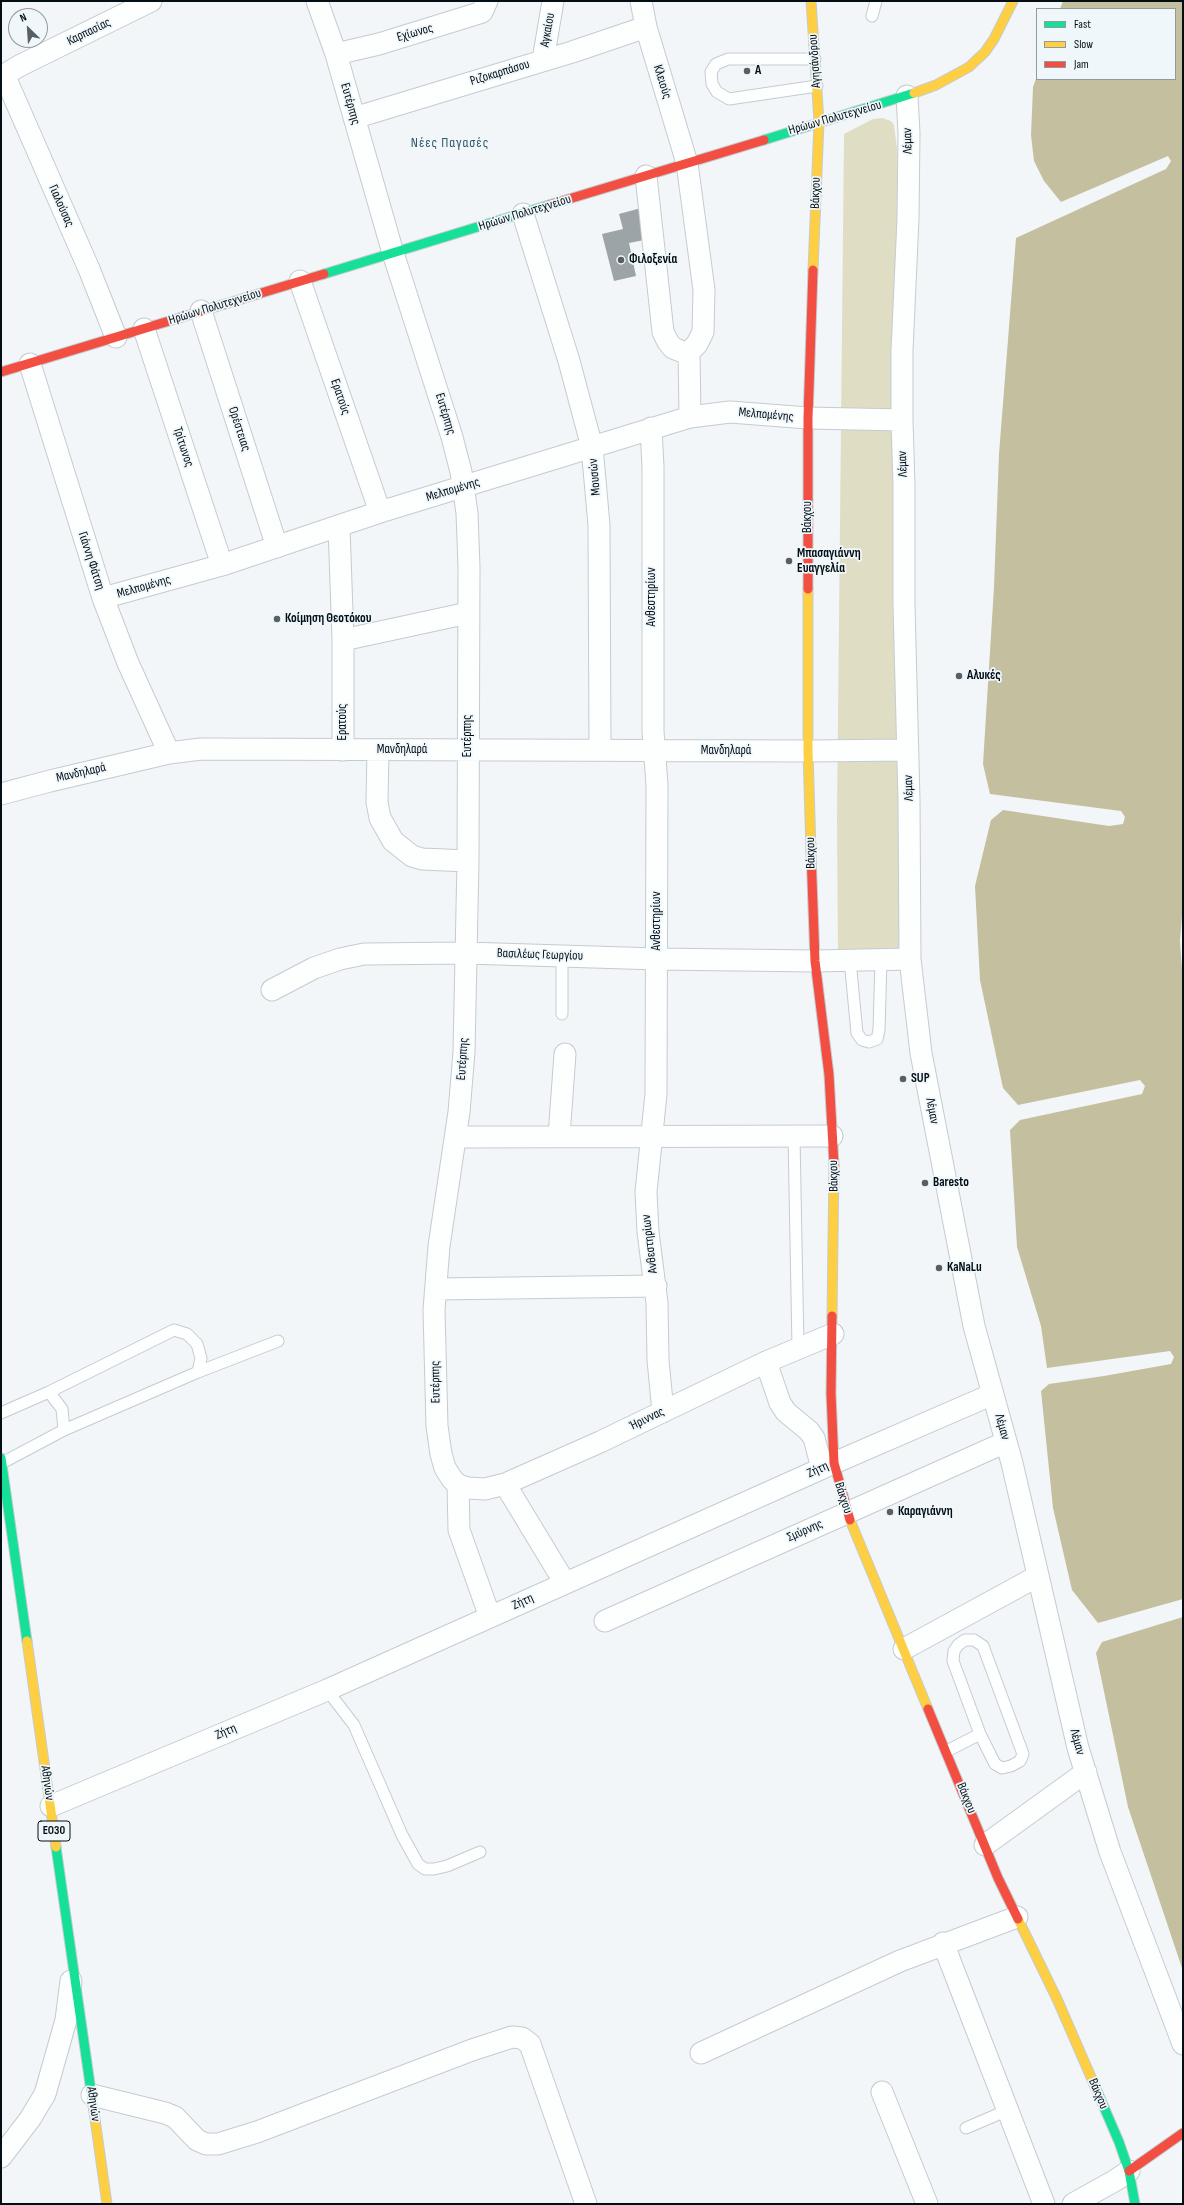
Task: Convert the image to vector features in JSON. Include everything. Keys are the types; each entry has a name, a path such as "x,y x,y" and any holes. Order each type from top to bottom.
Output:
{"street":[{"name":"Καρπασίας","path":"7,75 19,66 151,1"},
{"name":"Ευτέρπης","path":"317,1 336,54 394,253 450,430 464,487 468,542 468,861 464,1052 456,1137 441,1231 434,1325 437,1426 441,1454 445,1468 458,1485"},
{"name":"Εχίωνος","path":"336,54 379,44 482,12 487,1"},
{"name":"Αγκαίου","path":"543,60 553,1"},
{"name":"Κλειούς","path":"640,1 646,27 686,163 704,296 703,332 697,344 689,352"},
{"name":"Αγησάνδρου","path":"811,1 819,122"},
{"name":"Ηρώων Πολυτεχνείου","path":"1,372 907,96 955,75 969,66 985,52 1003,24 1013,1"},
{"name":"Ριζοκαρπάσου","path":"354,118 572,52 646,27"},
{"name":"Γιαλούσας","path":"7,75 7,84 89,269 116,337"},
{"name":"Λέμαν","path":"907,96 909,134 908,219 902,351 902,420 910,959 921,1053 974,1326 1006,1442 1067,1704 1108,1846 1183,2044"},
{"name":"Βάκχου","path":"819,122 808,418 808,751 815,961 829,1075 834,1171 833,1334 831,1422 828,1466 947,1751 998,1878 1057,1999 1119,2142 1128,2170 1135,2204"},
{"path":"646,176 663,332 673,348 683,352 689,352 690,417"},
{"name":"Μουσών","path":"523,214 569,360 592,447 599,533 600,750"},
{"name":"Ερατούς","path":"300,281 380,512"},
{"name":"Ορέστειας","path":"201,311 277,547"},
{"name":"Τρίτωνος","path":"144,329 222,565"},
{"name":"Γιάννη Φάτση","path":"30,364 103,598 128,663 169,753"},
{"name":"Μελπομένης","path":"103,598 222,565 380,512 690,417 730,412 808,418 902,420"},
{"name":"Ανθεστηρίων","path":"651,428 653,467 654,750 657,785 656,1094 646,1192 648,1232 656,1286 659,1380 662,1412"},
{"name":"Ερατούς","path":"339,527 343,640 343,750"},
{"path":"343,640 468,613"},
{"name":"Μανδηλαρά","path":"1,794 50,780 169,753 217,749 907,750"},
{"path":"378,750 377,802 380,818 393,841 412,856 422,859 468,861"},
{"name":"Βασιλέως Γεωργίου","path":"272,990 314,968 354,956 466,953 656,959 815,961 910,959"},
{"path":"559,1136 565,1054"},
{"path":"456,1137 832,1136"},
{"path":"436,1289 656,1286"},
{"name":"Ήριννας","path":"458,1485 479,1490 505,1484 600,1442 766,1362 833,1334"},
{"path":"766,1362 780,1403 786,1412 809,1431 828,1466"},
{"name":"Ζήτη","path":"51,1806 327,1690 828,1466 993,1394"},
{"name":"Σμύρνης","path":"605,1622 847,1512 1006,1442"},
{"name":"Αθηνών","path":"1,1460 107,2204"},
{"path":"505,1484 565,1583"},
{"path":"458,1485 459,1530 490,1617"},
{"path":"904,1649 1038,1576"},
{"path":"985,1845 1086,1772"},
{"path":"701,2053 900,1960 1017,1917"},
{"path":"943,1943 1044,2204"},
{"path":"1,2157 30,2119 45,2094 66,2020 71,1993 71,1952"},
{"path":"92,2095 165,2113 175,2117 197,2140 206,2144 218,2144 257,2132 472,2050 512,2037 522,2038 530,2044 586,2204"},
{"path":"882,2092 927,2204"},
{"path":"1073,2204 1116,2180 1128,2170 1183,2133"}],"lane":[{"path":"872,16 876,1"},
{"path":"815,60 728,59 716,64 711,72 712,84 717,92 729,99 817,86"},
{"path":"562,956 562,1014"},
{"path":"850,960 857,1033 862,1040 869,1042 877,1039 879,1030 881,960"},
{"path":"794,1136 798,1348"},
{"path":"1,1413 49,1392 174,1330 187,1334 197,1344 201,1358 198,1372"},
{"path":"1,1460 64,1430 198,1372 278,1341"},
{"path":"49,1392 62,1409 64,1430"},
{"path":"965,1640 974,1640 983,1646 1023,1754 1020,1761 1012,1766 1002,1768 995,1764 980,1734 953,1661 954,1651 958,1645 965,1640"},
{"path":"327,1690 354,1725 402,1835 418,1864 425,1869 434,1869 447,1866 480,1852"},
{"path":"947,1751 980,1734"},
{"path":"966,2128 1008,2110"}],"shaded area":[{"path":"1063,1 1183,1 1183,1599 1098,1623 1072,1590 1053,1508 1041,1391 1049,1384 1171,1364 1174,1357 1170,1351 1047,1368 1041,1326 1017,1247 1010,1130 1020,1120 1142,1094 1145,1086 1140,1080 1018,1105 1003,1088 980,980 975,886 991,820 1003,810 1109,826 1123,824 1125,817 1121,811 990,794 983,764 994,587 999,454 1016,238 1166,169 1171,161 1168,156 1061,202 1044,181 1034,161 1031,135 1033,87 1036,79 1036,80 1176,80 1176,8 1060,8"},
{"path":"882,118 891,121 894,125 897,149 905,955 838,955 837,817 844,134 873,119"},
{"path":"1183,1617 1183,1971 1128,1807 1096,1653 1102,1642"}],"pier":[{"path":"1183,904 1183,983 1180,941"}],"building":[{"name":"Φιλοξενία","path":"641,208 649,239 629,243 636,276 614,281 602,234 623,229 619,214"}],"traffic: fast":[{"path":"764,140 914,93"},
{"path":"324,274 549,205"},
{"path":"1,1458 27,1641"},
{"path":"56,1847 93,2105"},
{"path":"1094,2084 1119,2142 1129,2171 1135,2204"}],"traffic: slow":[{"path":"811,1 819,122 813,270"},
{"path":"914,93 936,85 969,67 985,52 994,39 1013,1"},
{"path":"808,589 808,751 811,852"},
{"path":"832,1316 834,1165"},
{"path":"850,1520 928,1709"},
{"path":"27,1641 56,1847"},
{"path":"1018,1919 1057,1999 1094,2084"},
{"path":"93,2105 107,2204"}],"traffic: jam":[{"path":"549,205 764,140"},
{"path":"808,589 808,418 813,270"},
{"path":"1,372 324,274"},
{"path":"811,852 815,961 829,1075 834,1165"},
{"path":"832,1316 831,1394 834,1463 850,1520"},
{"path":"928,1709 998,1878 1018,1919"},
{"path":"1129,2171 1183,2133"}],"place":[{"name":"Α","path":"747,71"},
{"name":"Φιλοξενία","path":"621,260"},
{"name":"Μπασαγιάννη Ευαγγελία","path":"789,561"},
{"name":"Κοίμηση Θεοτόκου","path":"277,619"},
{"name":"Αλυκές","path":"959,676"},
{"name":"SUP","path":"903,1079"},
{"name":"Baresto","path":"925,1183"},
{"name":"KaNaLu","path":"939,1268"},
{"name":"Καραγιάννη","path":"890,1512"}],"district":[{"name":"Νέες Παγασές","path":"450,143"}]}
